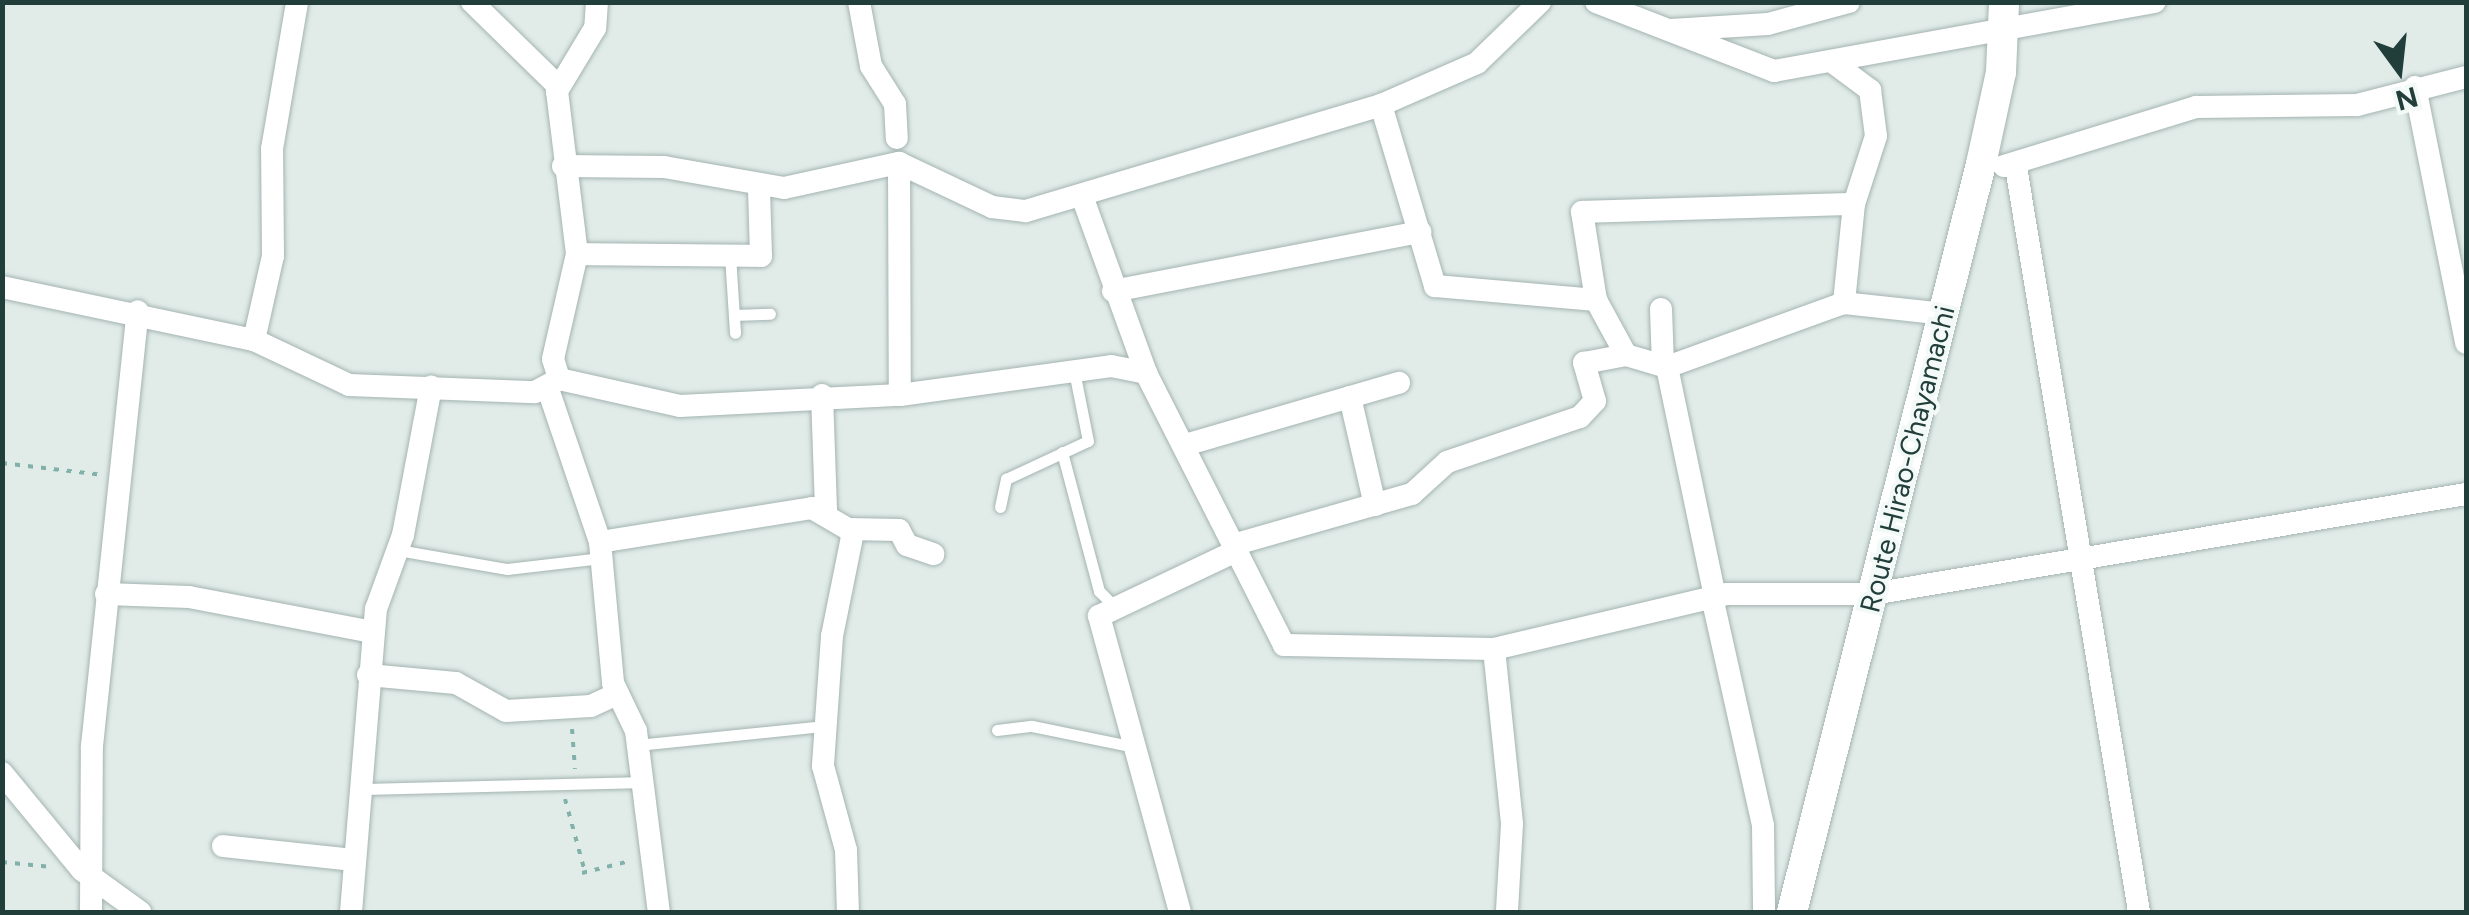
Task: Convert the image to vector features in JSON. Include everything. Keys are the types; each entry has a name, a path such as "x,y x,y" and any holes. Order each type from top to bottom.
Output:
{"main road":[{"name":"Route Hirao-Chayamachi","path":"1792,912 1981,164 2004,16"}],"street":[{"path":"254,340 273,256 272,150 297,2"},
{"path":"472,2 558,86"},
{"path":"597,2 591,36 558,86 563,166 576,254 552,359 554,384 600,550 617,694 637,745 659,912"},
{"path":"859,2 871,66 895,104 897,138"},
{"path":"563,166 664,168 759,187 818,186 896,163 1002,209 1082,196 1381,105 1478,63 1540,2"},
{"path":"1596,2 1774,72 2004,16 2155,2"},
{"path":"1666,31 1768,24 1849,2"},
{"path":"1831,61 1870,90 1876,147 1854,204 1844,303"},
{"path":"1981,164 2016,167 2196,107 2357,105 2415,87 2466,77"},
{"path":"2415,87 2466,343"},
{"path":"1381,105 1435,286 1596,300"},
{"path":"896,163 900,394"},
{"path":"2016,167 2139,912"},
{"path":"576,254 762,256 759,187"},
{"path":"1082,196 1113,291 1146,373 1186,445 1284,646 1494,649 1713,596 1872,594 2466,494"},
{"path":"1626,355 1596,300 1582,212 1854,204"},
{"path":"1113,291 1420,232"},
{"path":"2,288 138,311 254,340 335,382 431,387 554,384 680,406 822,395 900,394 1074,371 1146,373"},
{"path":"1180,912 1138,747 1099,616 1113,604 1237,547 1412,494 1446,462 1568,424 1595,401 1584,363 1626,355 1665,366 1844,303 1945,314"},
{"path":"1660,310 1665,366 1763,826 1764,912"},
{"path":"91,912 88,876 92,746 138,311"},
{"path":"1186,445 1400,383"},
{"path":"351,912 372,632 398,550 431,387"},
{"path":"822,395 826,511 848,529 899,530 907,545 933,554"},
{"path":"1350,398 1375,505"},
{"path":"600,550 826,511"},
{"path":"848,529 825,726 827,799 846,850 848,912"},
{"path":"106,594 189,597 372,632"},
{"path":"1494,649 1512,824 1507,912"},
{"path":"368,674 456,683 506,711 570,707 617,694"},
{"path":"2,773 88,876 140,912"},
{"path":"223,846 354,860"}],"lane":[{"path":"896,163 897,138"},
{"path":"730,255 735,333"},
{"path":"734,315 770,314"},
{"path":"1000,507 1006,479 1089,437 1074,371"},
{"path":"1062,452 1099,590 1113,604"},
{"path":"398,550 508,569 600,550"},
{"path":"637,745 825,726"},
{"path":"997,730 1032,726 1069,740 1138,747"},
{"path":"359,789 569,789 640,782"}],"path":[{"path":"2,463 118,478"},
{"path":"570,707 569,789 583,872 650,856"},
{"path":"2,862 88,876"}]}
